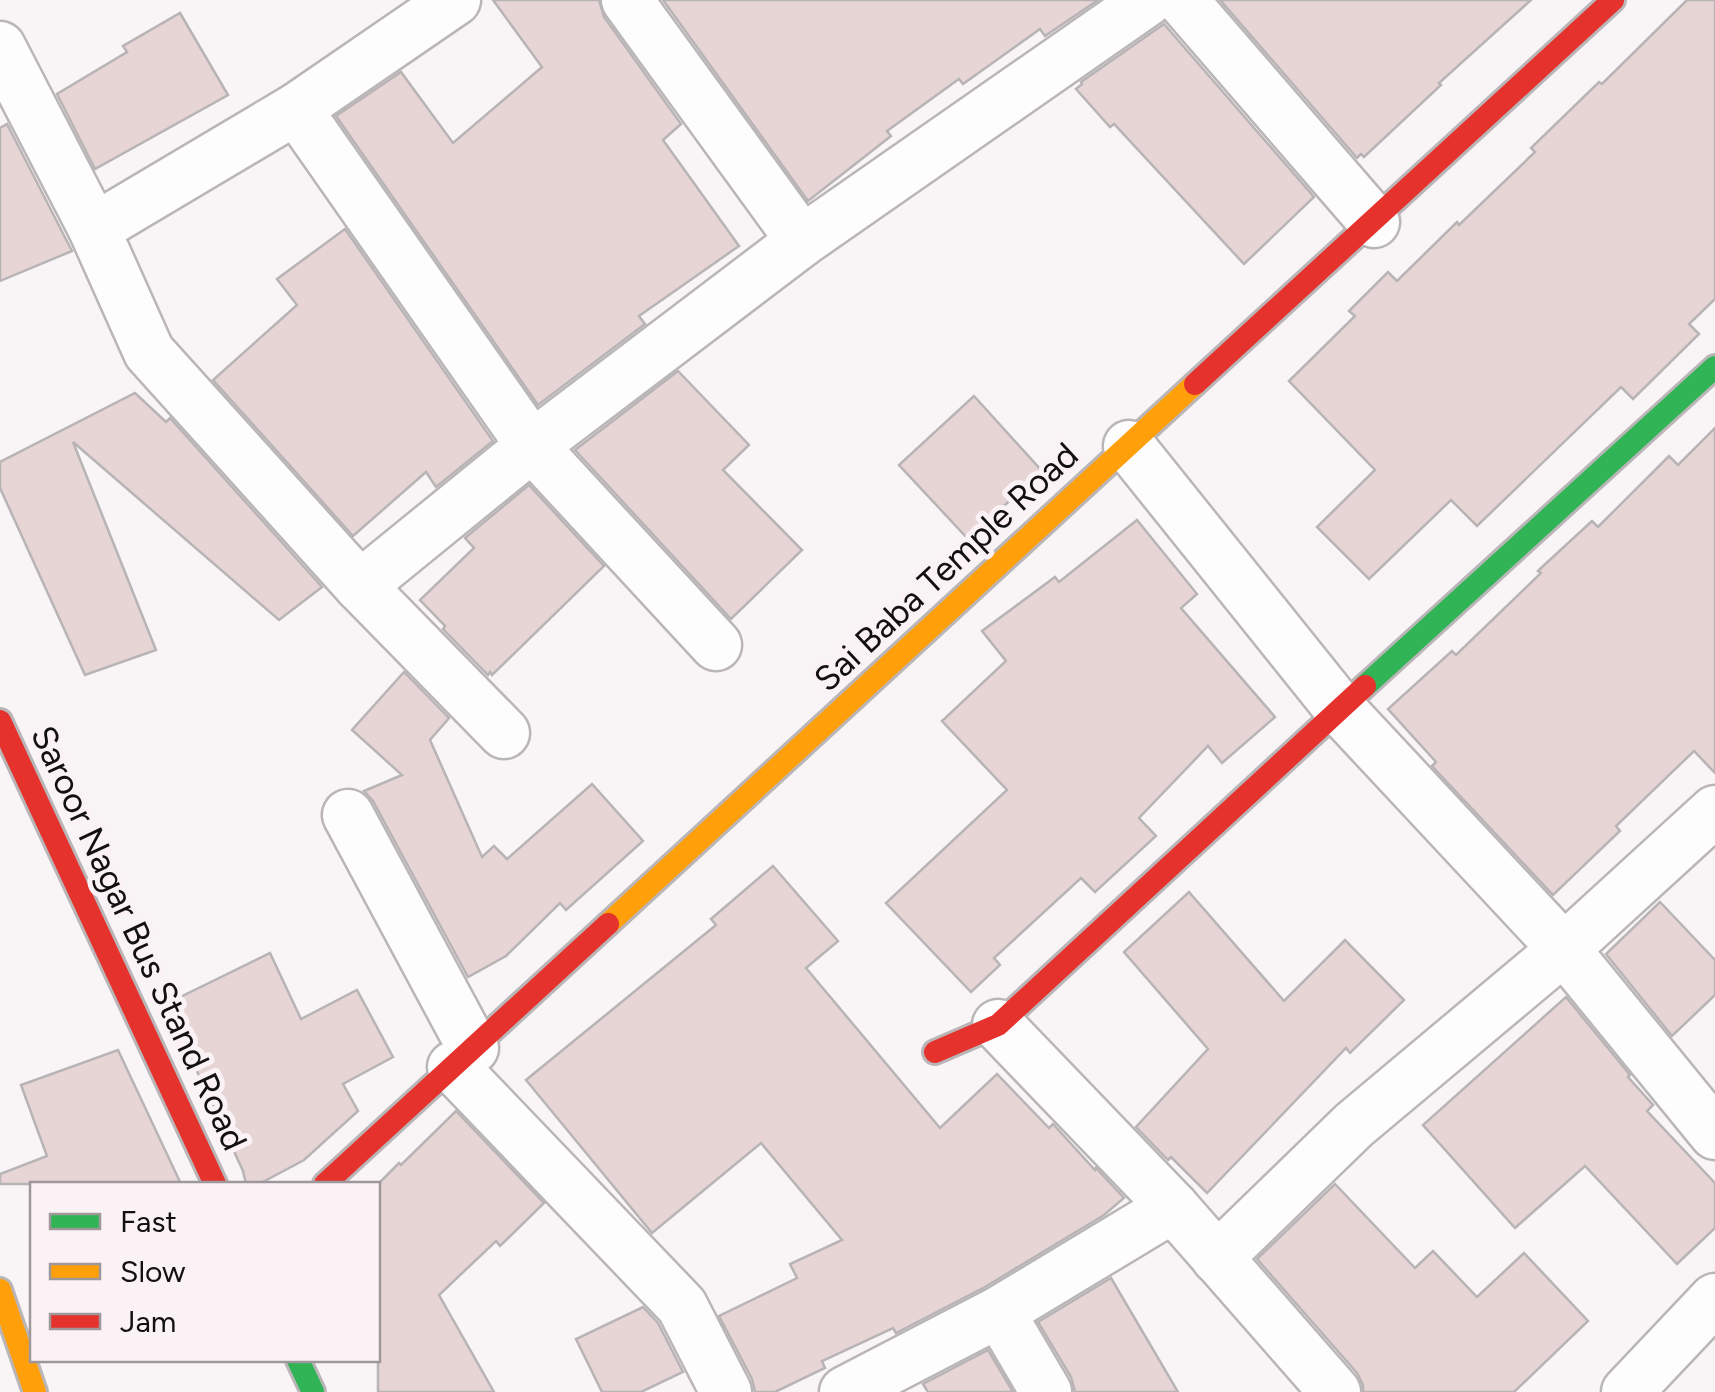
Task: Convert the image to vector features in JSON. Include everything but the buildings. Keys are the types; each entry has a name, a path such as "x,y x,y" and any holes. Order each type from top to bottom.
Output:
{"street":[{"path":"94,229 296,109 455,0"},
{"path":"627,0 802,241"},
{"path":"360,586 532,446 802,241 1148,0"},
{"path":"1182,0 1374,222"},
{"name":"Sai Baba Temple Road","path":"327,1182 1613,0"},
{"path":"0,47 94,229 148,352 360,586 504,733"},
{"path":"296,109 532,446 716,645"},
{"path":"936,1052 998,1025 1715,367"},
{"path":"1129,446 1340,709 1564,949 1715,1134"},
{"name":"Saroor Nagar Bus Stand Road","path":"0,720 215,1182"},
{"path":"1217,1258 1354,1124 1564,949 1715,811"},
{"path":"348,814 463,1058 682,1306 726,1392"},
{"path":"998,1025 1173,1207 1334,1392"},
{"path":"845,1392 999,1312 1173,1207"},
{"path":"0,1290 35,1392"},
{"path":"1635,1390 1715,1300"},
{"path":"999,1312 1046,1392"},
{"path":"299,1362 313,1392"}],"traffic: fast":[{"path":"1365,686 1715,367"},
{"path":"299,1362 313,1392"}],"traffic: slow":[{"path":"608,924 1195,384"},
{"path":"0,1290 35,1392"}],"traffic: jam":[{"path":"1195,384 1613,0"},
{"path":"935,1052 998,1025 1365,686"},
{"path":"0,721 214,1182"},
{"path":"327,1182 608,924"}]}
